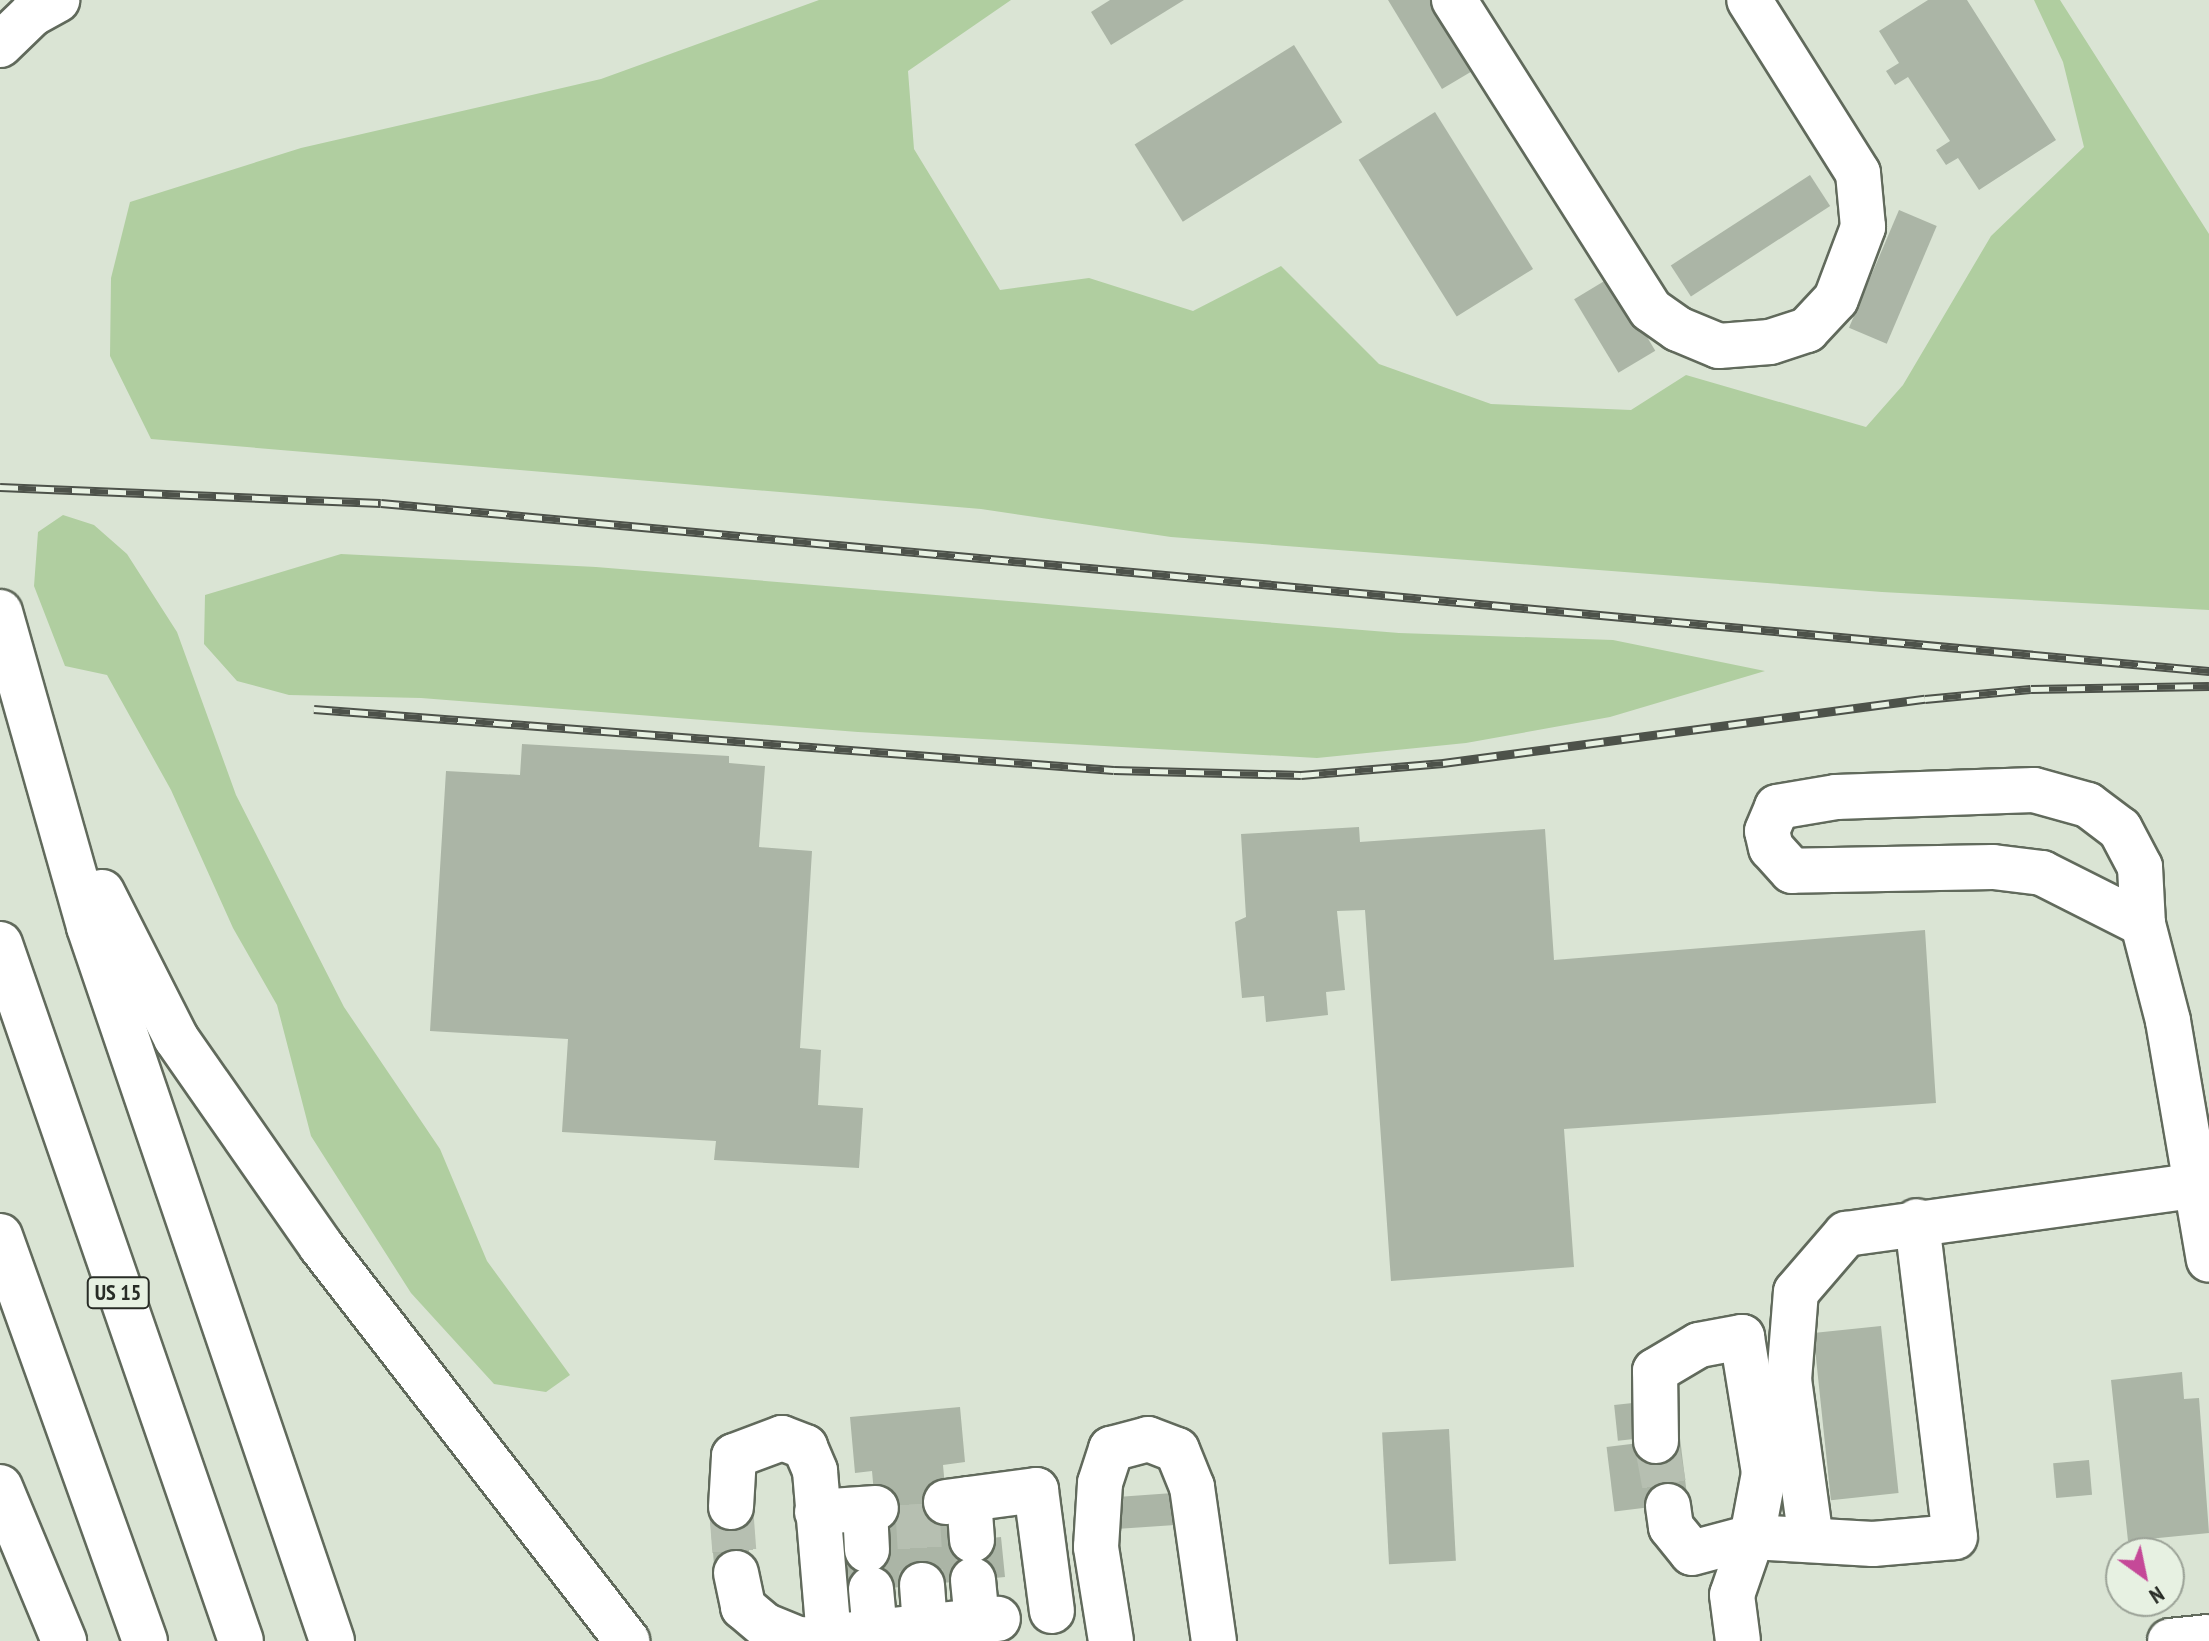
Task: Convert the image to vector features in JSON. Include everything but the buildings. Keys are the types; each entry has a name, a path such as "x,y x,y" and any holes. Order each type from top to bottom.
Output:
{"main road":[{"path":"0,45 57,0"},
{"path":"1454,0 1651,310 1678,329 1719,346 1770,342 1807,330 1836,299 1863,227 1858,173 1749,0"},
{"path":"0,612 113,1001 332,1641"},
{"path":"2143,924 2042,873 1993,867 1792,871 1771,848 1767,831 1777,807 1836,797 2034,790 2088,805 2120,829 2140,867 2143,924 2184,1105 2193,1186 2209,1260"},
{"path":"54,794 176,1038 321,1246 627,1641"},
{"name":"US 15","path":"0,944 241,1641"},
{"path":"1811,1540 1789,1380 1796,1292 1846,1234 1917,1221 2193,1186"},
{"path":"1668,1506 1671,1527 1692,1553 1752,1537 1873,1544 1955,1537 1917,1221"},
{"path":"0,1236 145,1641"},
{"path":"1656,1441 1655,1371 1699,1345 1742,1337 1764,1473 1752,1537 1732,1595 1738,1641"},
{"path":"731,1507 734,1456 782,1438 805,1447 815,1471 817,1512 862,1587 923,1606 976,1572 1036,1490 1052,1611"},
{"path":"976,1572 1052,1611 1108,1622 1096,1547 1100,1483 1111,1449 1148,1439 1177,1450 1198,1519 1214,1641"},
{"path":"0,1487 64,1641"},
{"path":"817,1512 862,1587"},
{"path":"736,1573 743,1607 766,1626 800,1640 862,1587"},
{"path":"2170,1641 2209,1637"}],"green space":[{"path":"819,0 1011,0 908,71 914,149 1000,290 1089,278 1193,311 1281,266 1379,364 1491,404 1631,410 1686,375 1866,427 1903,385 1991,236 2084,147 2063,62 2034,0 2060,0 2209,234 2209,610 1882,592 1171,537 981,509 151,439 110,356 111,278 130,202 301,148 601,79"},
{"path":"63,515 94,525 127,554 177,632 236,795 344,1007 440,1149 487,1261 570,1375 546,1392 494,1384 411,1293 311,1136 277,1005 233,928 171,790 107,675 65,666 34,586 38,532"},
{"path":"341,554 596,567 1399,633 1613,640 1765,671 1610,717 1466,743 1317,758 858,732 421,698 289,695 237,681 204,644 205,595"}],"tunnel":[{"path":"1656,1441 1668,1506"},
{"path":"917,1504 922,1585"},
{"path":"731,1507 736,1573"}],"railway":[{"path":"0,487 381,503 2209,671"},
{"path":"314,709 1114,770 1301,775 1443,763 1925,699 2031,689 2209,686"}]}
